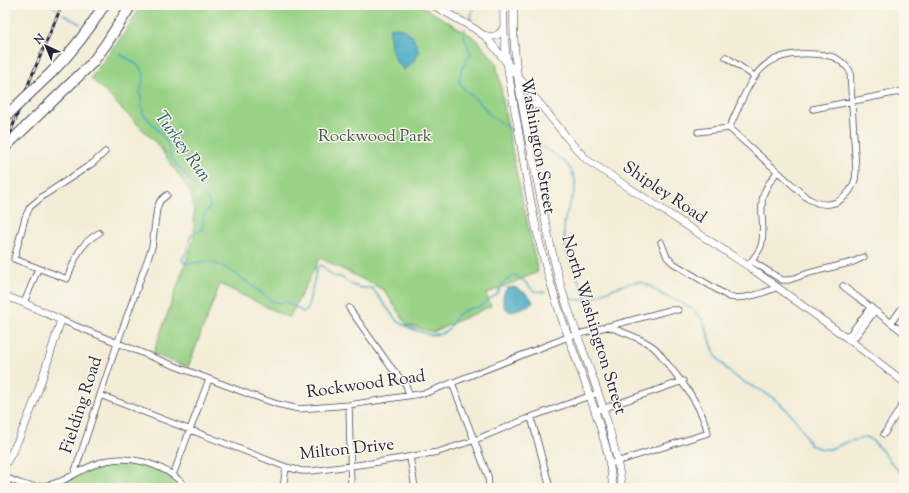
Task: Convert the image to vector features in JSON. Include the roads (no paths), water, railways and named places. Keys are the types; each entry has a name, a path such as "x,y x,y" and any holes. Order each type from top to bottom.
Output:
{"highway":[{"path":"5,117 51,73 77,45 94,22 104,5"},
{"path":"5,147 92,63 131,5"}],"main road":[{"name":"Shipley Road","path":"433,5 484,35 573,145 587,160 750,264 778,287 850,339 904,382"},
{"name":"Washington Street","path":"504,5 507,63 519,139 541,250 568,336"},
{"name":"Washington Street","path":"514,5 513,19 518,77"},
{"path":"484,35 489,37 497,36 501,32 504,25"},
{"name":"North Washington Street","path":"518,77 528,137 551,247 562,290 604,408 618,461 622,488"},
{"path":"526,126 528,110 534,105 540,104"},
{"path":"5,296 61,320 26,422 17,444 5,465"},
{"name":"North Washington Street","path":"568,336 596,411 610,464 613,488"}],"street":[{"path":"698,132 729,128 807,198 817,203 832,203 840,200 850,193 856,177 856,171 850,71 838,59 830,55 806,54 785,56 764,65 754,76 729,128"},
{"path":"726,57 754,76"},
{"path":"813,109 904,91"},
{"path":"99,232 89,239 81,248 67,279 14,259 27,212 38,199 94,163 105,152"},
{"path":"777,172 763,194 761,209 763,231 761,246 750,264 782,280 790,280 809,273 853,262 864,257"},
{"name":"Fielding Road","path":"74,474 117,344 152,247 157,208 160,202 167,196"},
{"path":"660,242 667,257 673,263 729,297 737,299 764,293 778,287"},
{"path":"24,303 38,268"},
{"path":"843,286 904,333"},
{"path":"891,323 904,305"},
{"path":"348,308 390,366 406,385 409,396"},
{"path":"850,339 873,309"},
{"name":"Rockwood Road","path":"61,320 117,344 209,379 285,407 299,409 349,405 426,393 568,336 670,310 678,310"},
{"path":"607,326 641,340 653,347 683,381 698,406 708,433 610,464"},
{"path":"173,474 209,379"},
{"path":"596,411 683,381"},
{"path":"452,383 488,476 489,488"},
{"name":"Milton Drive","path":"100,396 286,467 302,471 351,466 410,457 448,449 598,392"},
{"path":"884,434 904,402"},
{"path":"349,405 352,488"},
{"path":"531,417 550,488"},
{"path":"410,457 415,488"},
{"path":"5,477 26,486 38,487 54,484 100,462 118,459 146,462 173,474 187,488"},
{"path":"283,488 286,467"}],"water":[{"path":"390,27 406,31 415,41 419,52 414,61 404,70 396,61 392,50"},
{"path":"514,287 528,295 533,303 511,312 505,308 503,298 507,288"}],"waterway":[{"name":"Turkey Run","path":"5,7 11,5"},
{"name":"Turkey Run","path":"52,5 56,9"},
{"path":"470,20 474,5"},
{"name":"Turkey Run","path":"64,15 80,24"},
{"path":"465,29 464,37 471,53 461,71 459,82 489,114 512,130"},
{"name":"Turkey Run","path":"120,54 135,63 144,74 140,93 143,113 167,141 171,158 209,202 210,207 203,217 202,230 192,234 187,252 182,259 183,262 205,262 221,266 237,275 273,302 287,302 303,312 307,310 317,268 321,265 333,276 341,277 352,285 361,288 372,288 397,321 410,328 430,335 441,334 449,329 457,315 468,309 479,307 498,293 503,283 514,275 524,281 534,291 545,292"},
{"path":"538,144 560,158 571,170 574,178 575,186 573,196 564,222 566,249 572,267 588,300 620,286 642,282 663,295 678,301 693,310 701,318 719,360 737,378 761,391 786,409 797,422 810,445 822,449 830,449 847,442 867,437 877,445 894,466 904,475"},
{"name":"Turkey Run","path":"571,299 587,300"}],"railway":[{"path":"5,147 30,80 62,5"}],"park label":[{"name":"Rockwood Park","path":"375,137"}]}
